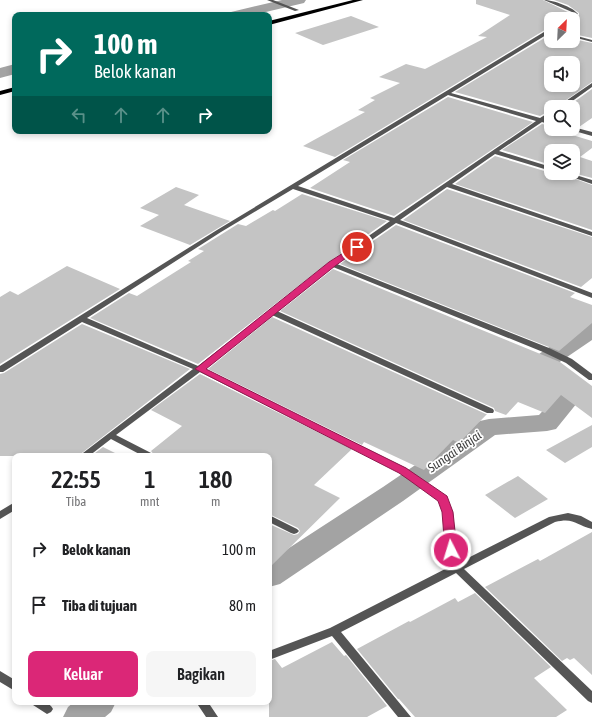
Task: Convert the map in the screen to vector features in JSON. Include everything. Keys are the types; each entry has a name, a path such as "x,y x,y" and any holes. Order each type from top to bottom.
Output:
{"highway":[{"path":"272,17 335,0"},
{"path":"272,23 360,0"},
{"path":"0,85 12,83"},
{"path":"0,93 12,90"}],"street":[{"path":"269,0 295,10"},
{"path":"546,0 575,12"},
{"path":"0,370 219,231 294,187 544,34"},
{"path":"580,38 592,41"},
{"path":"570,100 592,85"},
{"path":"447,93 542,120"},
{"path":"87,453 199,369 332,264 394,220 542,120"},
{"path":"580,131 592,134"},
{"path":"494,152 544,167"},
{"path":"580,178 592,182"},
{"path":"446,185 592,234"},
{"path":"294,187 394,220 592,296"},
{"path":"332,264 546,350 569,361 592,378"},
{"path":"272,312 490,411"},
{"path":"82,319 199,369 403,470 443,499 448,512 451,550 456,567 592,698"},
{"path":"111,436 144,453"},
{"path":"272,655 334,631 552,519 561,516 571,516 579,518 592,526"},
{"path":"272,520 294,531"},
{"path":"334,631 405,717"},
{"path":"0,676 12,684"},
{"path":"41,705 47,709"},
{"path":"204,705 212,717"}],"building":[{"path":"476,0 543,0 568,12 544,12 544,30 335,157 303,146 365,112 358,110 375,100 370,98 400,83 379,77 406,64 425,69 487,37 478,36 510,15 476,4"},
{"path":"554,0 592,0 592,38 580,35 580,12 568,5"},
{"path":"351,16 379,27 323,45 295,33"},
{"path":"544,38 544,48 580,48 580,40 592,43 592,82 580,90 580,56 544,56 544,92 578,92 566,100 544,100 544,114 540,116 455,92"},
{"path":"592,89 592,118 580,126 580,100 577,100"},
{"path":"448,97 533,122 394,216 310,188 350,162 343,160"},
{"path":"542,124 544,124 544,136 576,136 592,141 592,148 580,157 580,144 544,144 544,163 502,150"},
{"path":"495,156 544,171 544,180 578,180 592,185 592,230 455,184"},
{"path":"580,157 592,161 592,178 580,175"},
{"path":"176,187 199,195 184,205 230,221 190,245 140,226 159,215 140,208"},
{"path":"447,189 592,237 592,278 581,287 403,220"},
{"path":"302,194 387,221 329,262 198,364 90,318 129,293 137,296 191,262 188,261 204,251 198,249 238,224 246,226 273,210 275,211"},
{"path":"396,225 575,293 570,297 592,305 592,323 559,351 340,264"},
{"path":"67,266 120,289 0,364 0,297 10,291 18,295"},
{"path":"333,269 560,362 592,386 592,418 561,395 545,413 518,402 506,415 495,411 494,408 280,311"},
{"path":"272,317 487,414 459,443 453,440 424,470 364,442 362,445 208,369"},
{"path":"82,324 190,369 82,453 12,453 12,456 0,456 0,374 4,373"},
{"path":"200,374 352,449 314,485 340,498 272,565 272,525 294,535 298,534 300,531 298,528 272,515 272,453 153,453 151,451 182,426 151,410"},
{"path":"592,425 592,447 565,463 546,450"},
{"path":"103,447 115,453 95,453"},
{"path":"518,476 548,499 515,518 485,495"},
{"path":"592,532 592,675 574,658 570,660 567,658 562,661 485,587 538,559 540,561"},
{"path":"475,593 551,667 534,678 567,710 556,717 415,717 398,699 357,649 455,598 458,602"},
{"path":"332,642 344,656 346,655 387,706 367,717 269,717 269,705 272,705 272,660 275,659 282,668"}],"waterway":[{"path":"249,12 299,0"},
{"path":"0,73 12,70"},
{"name":"Sungai Binjai","path":"272,574 393,494 489,427 547,423 564,403 532,377 533,369 592,329"},
{"name":"Sungai Binjai","path":"80,717 95,705"}],"route":[{"path":"357,247 332,264 199,369 403,470 413,477 443,499 448,512 451,550"}]}
